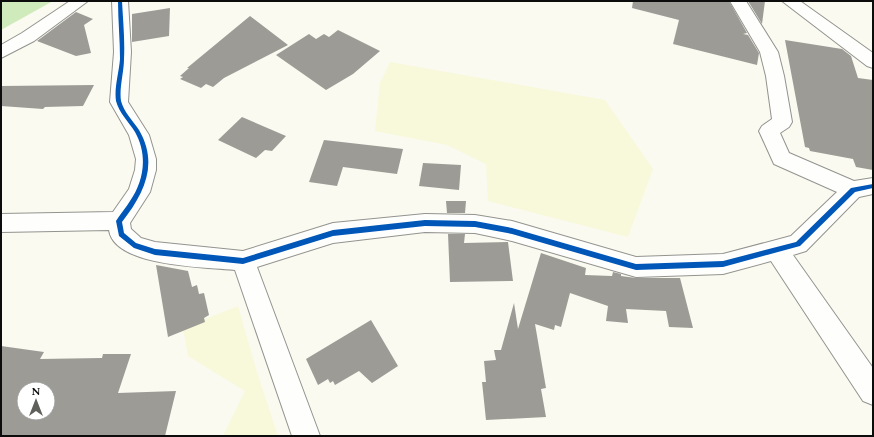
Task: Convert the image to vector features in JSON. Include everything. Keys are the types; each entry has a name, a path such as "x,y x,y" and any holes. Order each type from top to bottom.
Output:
{"street":[{"path":"1,52 28,37 80,1"},
{"path":"120,1 122,58 119,101 126,117 139,135 146,157 145,179 135,202 119,221 121,234 134,245 155,252 243,261 333,233 425,223 476,224 512,231 636,267 723,264 798,244 863,188 781,158 769,131 782,122 775,76 769,52 738,1"},
{"path":"790,1 839,34 873,62"},
{"path":"1,223 119,221"},
{"path":"776,250 873,391"},
{"path":"243,261 306,436"}],"green space":[{"path":"1,1 53,1 1,30"},
{"path":"390,62 605,100 653,169 628,237 488,201 486,164 447,145 375,131 380,83"},
{"path":"238,306 257,372 278,436 223,436 245,391 188,356 183,328"}],"building":[{"path":"633,1 729,1 747,33 743,34 748,35 759,53 757,65 673,44 679,20 632,8"},
{"path":"748,1 765,1 762,24"},
{"path":"170,8 169,36 132,42 132,14"},
{"path":"76,12 93,19 84,25 91,53 76,56 37,41"},
{"path":"250,16 288,45 224,78 213,87 206,84 201,88 180,79 183,77 180,76 189,68 187,68"},
{"path":"338,30 380,51 353,74 326,90 276,55 309,34 316,39 324,34 329,37"},
{"path":"785,40 842,49 851,56 858,78 873,80 873,170 856,167 853,159 810,151 809,148 805,147"},
{"path":"94,85 83,106 45,107 43,109 1,106 1,86"},
{"path":"242,117 286,136 272,151 265,150 256,158 218,140"},
{"path":"324,140 403,149 397,174 343,167 337,186 309,182"},
{"path":"423,163 461,165 459,190 419,186"},
{"path":"446,201 466,201 465,213 447,213"},
{"path":"448,234 465,234 464,243 508,242 513,281 450,282"},
{"path":"541,253 586,268 585,275 612,276 613,272 621,274 621,276 636,278 680,278 693,328 669,327 666,311 626,309 628,323 606,321 608,306 570,293 561,327 555,325 554,330 535,324 546,388 541,389 546,417 486,420 482,382 486,382 484,361 496,360 494,350 501,350 514,303 518,329"},
{"path":"156,265 188,271 192,287 197,285 199,294 204,293 209,315 204,318 205,322 168,337"},
{"path":"371,320 398,366 372,383 359,371 335,385 333,381 330,383 328,379 318,385 306,359"},
{"path":"1,346 44,352 40,359 102,358 103,354 131,354 118,393 176,391 165,436 1,436"}],"cycle path":[{"path":"120,1 122,64 119,102 123,111 139,135 144,147 146,170 139,192 119,221 121,234 134,245 155,252 243,261 333,233 425,223 475,224 512,231 636,267 723,264 798,244 853,190 873,186"}]}
